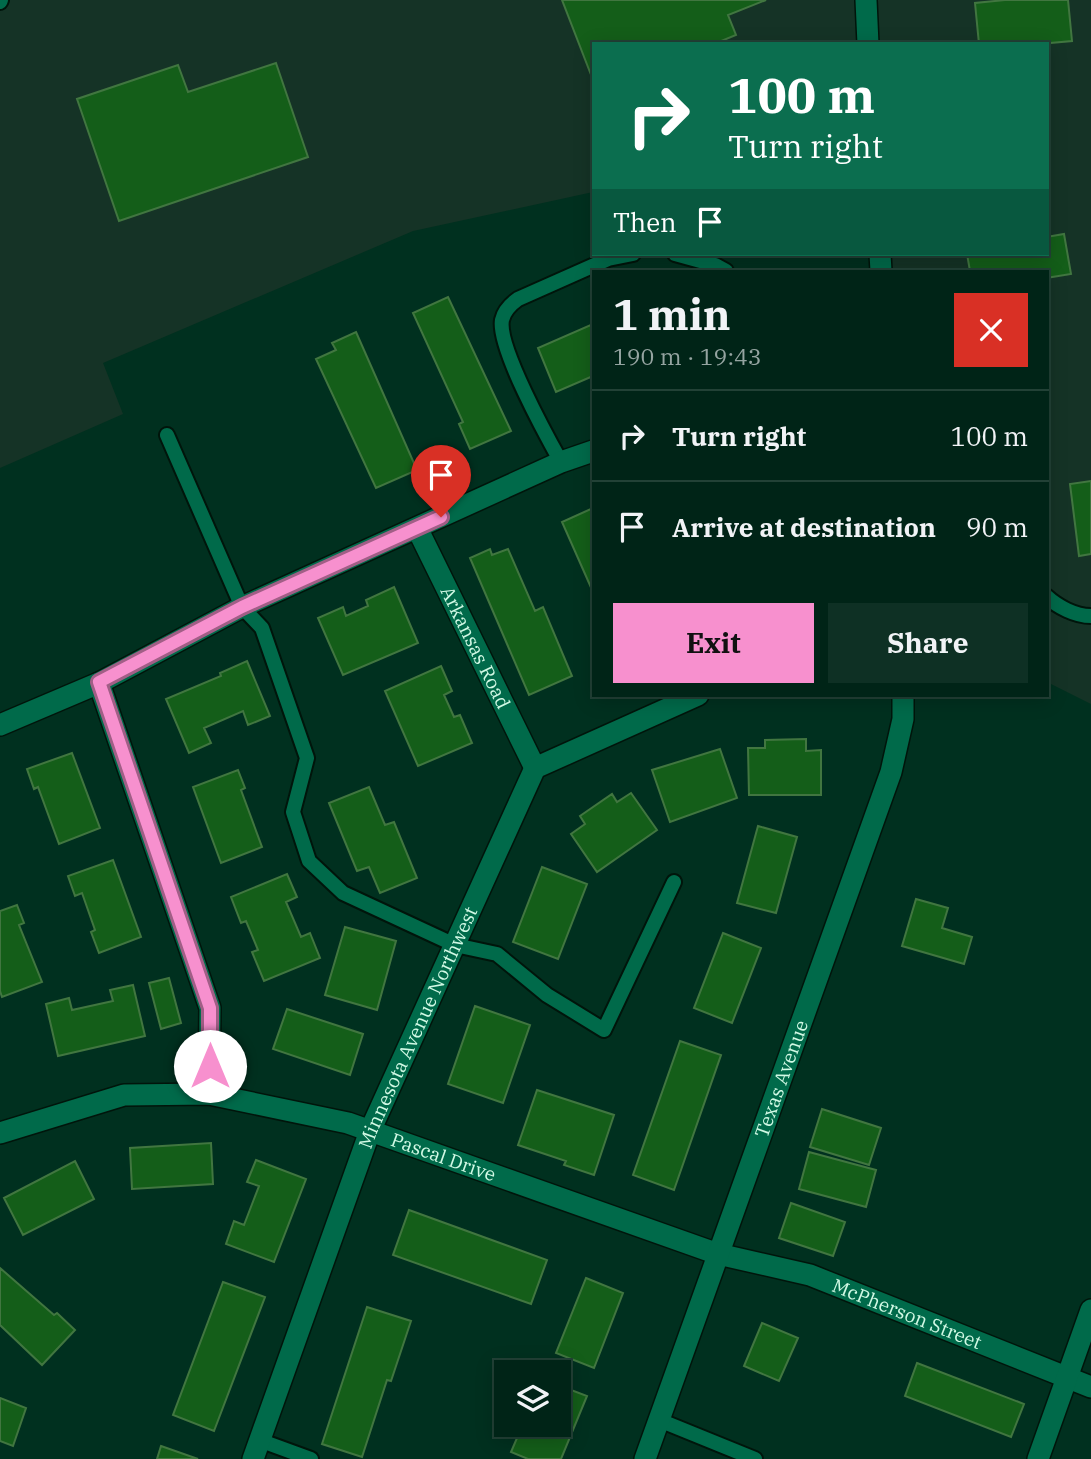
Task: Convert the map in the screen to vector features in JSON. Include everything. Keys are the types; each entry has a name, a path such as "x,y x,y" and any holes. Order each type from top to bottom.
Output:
{"street":[{"path":"866,0 868,42"},
{"path":"0,725 99,682 242,607 561,462 592,451"},
{"name":"Arkansas Road","path":"417,528 536,768"},
{"path":"99,682 210,1008 209,1094"},
{"path":"536,768 694,697"},
{"name":"Texas Avenue","path":"645,1459 891,772 903,719 903,697"},
{"name":"Minnesota Avenue Northwest","path":"256,1450 370,1131 536,768"},
{"name":"Pascal Drive","path":"1,1130 124,1095 209,1094 348,1123 718,1254"},
{"name":"McPherson Street","path":"718,1254 810,1275 1091,1388"},
{"path":"1038,1459 1091,1310"}],"lane":[{"path":"561,462 524,392 502,334 502,320 509,306 518,299 608,259 623,256"},
{"path":"682,256 724,270"},
{"path":"167,435 242,607 262,628 307,758 293,812 309,861 343,893 454,945 497,954 547,995 604,1030 674,882"},
{"path":"1049,599 1081,616 1091,616"},
{"path":"659,1420 755,1459"},
{"path":"256,1450 312,1459"}],"shaded area":[{"path":"0,0 1091,0 1091,704 1049,683 1049,270 883,270 880,256 1049,256 1049,42 592,42 592,192 413,231 103,363 123,414 0,468"}],"building":[{"path":"562,0 766,0 728,15 736,35 719,42 592,42 592,77"},
{"path":"1068,0 1072,41 979,42 975,3"},
{"path":"276,63 308,157 119,221 77,99 178,65 188,92"},
{"path":"1064,234 1071,274 1049,278 1049,270 970,270 967,256 1049,256 1049,236"},
{"path":"448,297 511,431 470,449 459,424 463,422 413,313"},
{"path":"592,324 592,376 556,392 538,348"},
{"path":"356,332 417,470 376,488 316,359 336,350 332,343"},
{"path":"1091,481 1091,554 1079,556 1070,484"},
{"path":"592,508 592,590 562,522"},
{"path":"490,549 492,555 508,549 535,611 543,607 572,676 529,695 470,558"},
{"path":"394,587 418,643 343,675 318,618 343,607 346,616 368,606 366,600"},
{"path":"247,661 270,716 248,725 243,711 204,728 211,743 189,753 166,699 221,676 220,673"},
{"path":"441,666 452,691 444,695 454,717 460,715 472,743 418,766 385,691"},
{"path":"806,739 806,751 821,750 821,795 749,795 748,748 765,748 765,740"},
{"path":"720,749 737,798 670,822 652,770"},
{"path":"72,753 100,828 59,844 38,787 34,789 27,769"},
{"path":"238,770 245,788 241,790 262,847 221,863 193,787"},
{"path":"369,787 385,825 394,822 417,878 380,893 369,867 357,871 329,803"},
{"path":"631,793 657,830 597,872 571,834 585,824 580,816 612,794 617,802"},
{"path":"758,826 797,837 776,913 737,903"},
{"path":"113,860 141,937 99,953 91,932 95,930 82,893 75,896 68,876"},
{"path":"542,867 587,884 558,959 513,942"},
{"path":"287,874 297,897 286,902 301,937 310,933 320,958 264,981 252,952 258,950 246,921 241,923 231,897"},
{"path":"916,899 948,908 942,928 972,937 964,964 902,946"},
{"path":"17,905 24,923 19,925 42,982 2,997 0,911"},
{"path":"345,927 396,941 377,1010 325,995"},
{"path":"723,933 761,948 732,1023 694,1008"},
{"path":"169,978 181,1023 161,1029 149,983"},
{"path":"133,985 145,1036 58,1056 46,1004 69,998 72,1010 113,1001 110,990"},
{"path":"475,1006 530,1025 503,1103 448,1084"},
{"path":"287,1009 363,1034 350,1075 273,1049"},
{"path":"680,1041 721,1055 674,1190 633,1175"},
{"path":"537,1090 614,1115 594,1175 564,1165 566,1161 518,1145"},
{"path":"822,1109 881,1128 869,1165 810,1147"},
{"path":"211,1143 213,1184 132,1189 130,1148"},
{"path":"809,1152 876,1170 866,1207 799,1189"},
{"path":"256,1160 306,1179 274,1262 226,1244 234,1221 244,1225 259,1186 247,1182"},
{"path":"75,1161 94,1199 23,1235 4,1198"},
{"path":"791,1203 845,1222 833,1256 779,1238"},
{"path":"409,1210 547,1260 531,1304 393,1255"},
{"path":"0,1268 75,1330 42,1365 0,1325"},
{"path":"586,1278 623,1293 594,1368 556,1353"},
{"path":"223,1282 265,1297 214,1431 173,1415"},
{"path":"367,1307 411,1321 391,1381 387,1380 362,1457 322,1444"},
{"path":"762,1323 798,1338 779,1381 744,1366"},
{"path":"917,1363 1024,1404 1011,1437 905,1396"},
{"path":"571,1390 587,1396 571,1435"},
{"path":"0,1398 26,1408 13,1446 0,1441"},
{"path":"517,1437 570,1437 561,1459 528,1459 511,1452"},
{"path":"161,1446 198,1459 157,1459"}],"route":[{"path":"210,1066 210,1008 99,682 242,607 441,517"}]}
